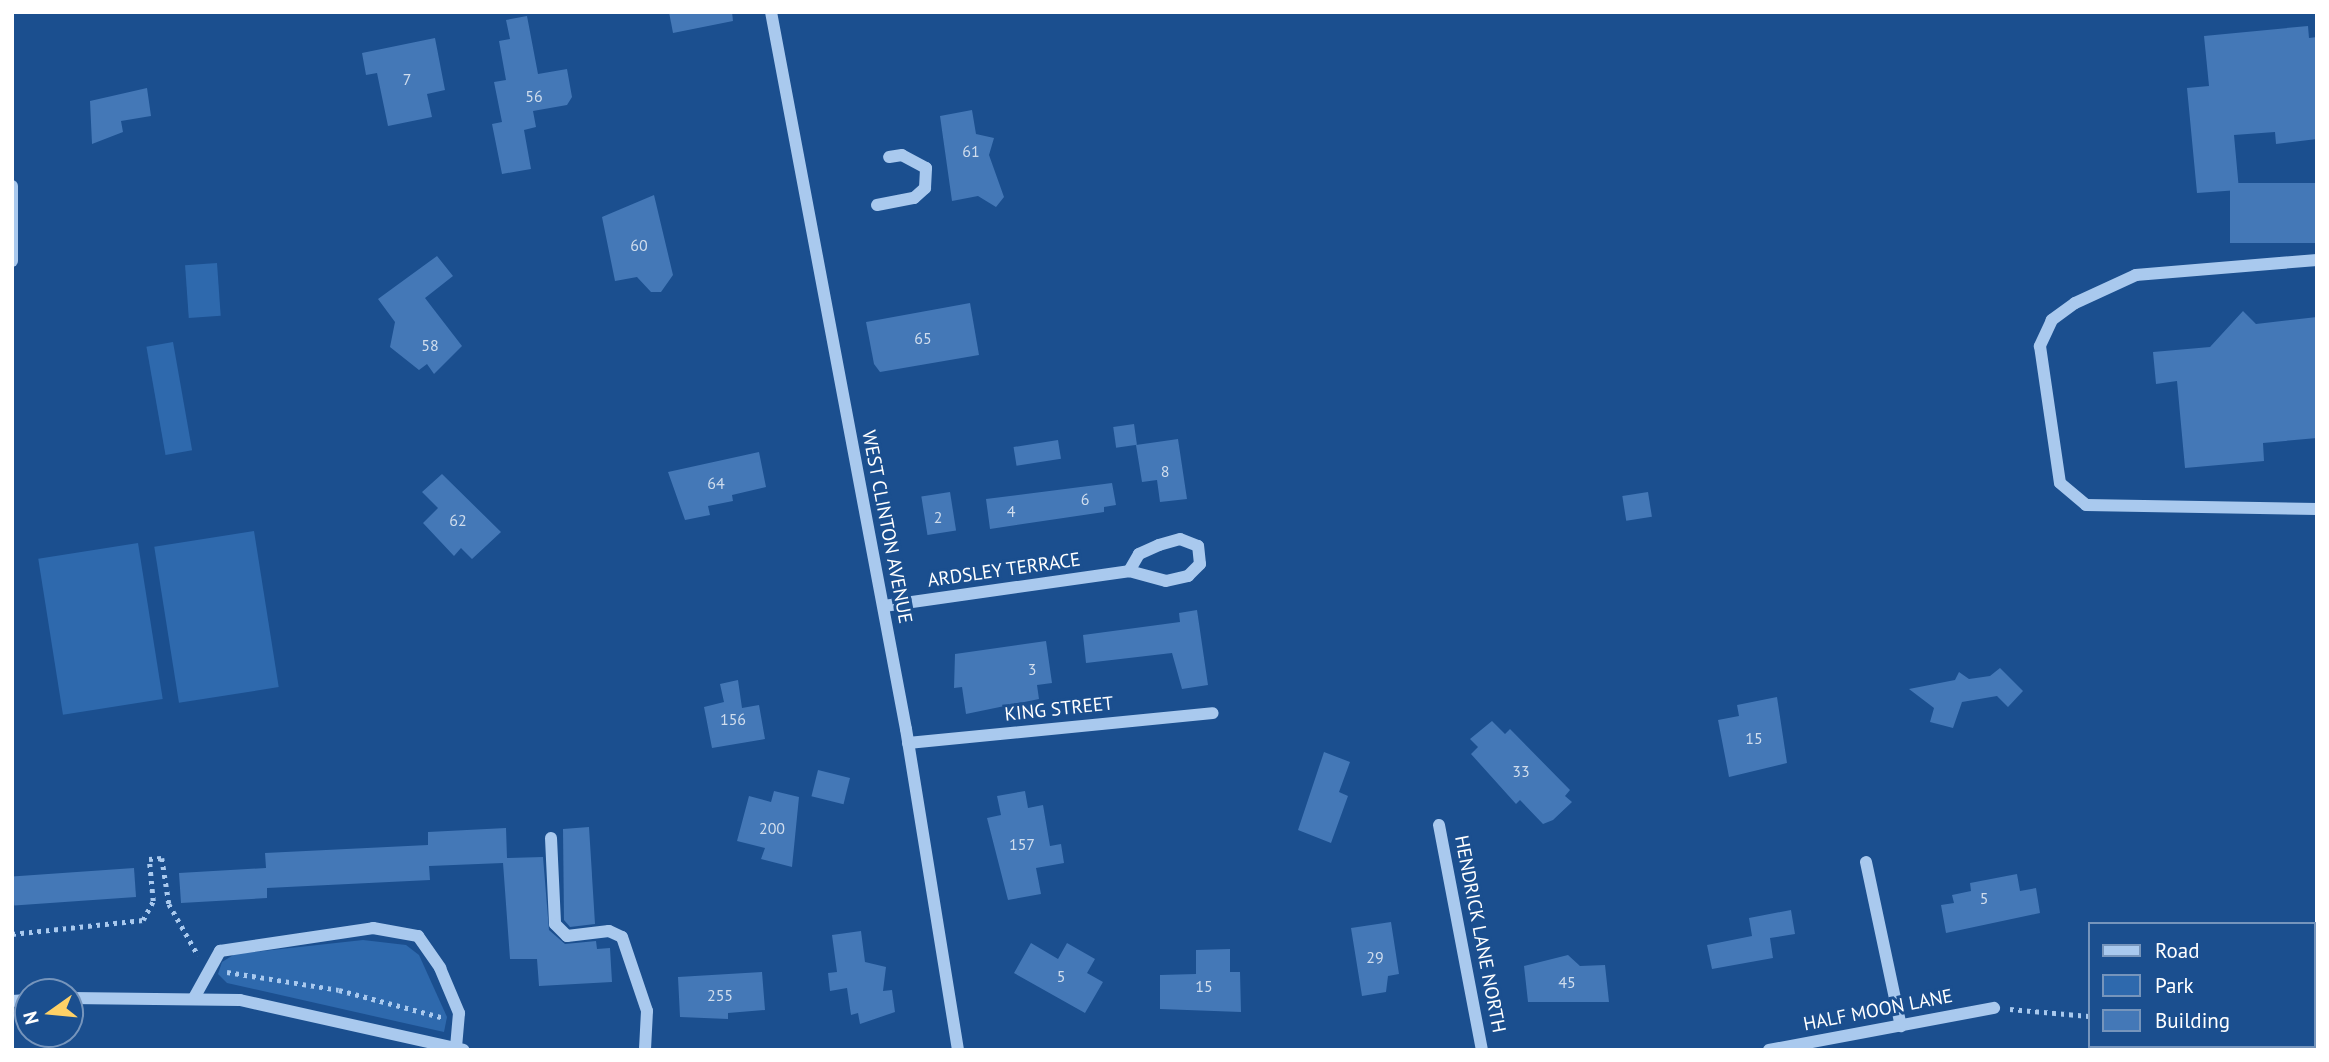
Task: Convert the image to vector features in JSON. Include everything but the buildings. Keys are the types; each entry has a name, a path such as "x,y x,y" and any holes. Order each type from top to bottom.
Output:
{"street":[{"name":"WEST CLINTON AVENUE","path":"771,12 884,606 958,1050"},
{"path":"877,205 914,198 925,188 926,168 902,155 889,157"},
{"path":"12,186 12,261"},
{"path":"2317,260 2136,275 2075,303 2052,320 2040,346 2060,483 2086,505 2317,509"},
{"name":"ARDSLEY TERRACE","path":"884,606 1129,571 1166,581 1188,576 1200,564 1198,546 1180,539 1159,545 1139,554 1129,571"},
{"name":"KING STREET","path":"908,743 1213,713"},
{"name":"HENDRICK LANE NORTH","path":"1439,825 1482,1050"},
{"path":"551,838 555,924 567,936 609,931 622,937 647,1011 645,1050"},
{"path":"1866,862 1901,1026"},
{"path":"84,998 240,1000 459,1049 459,1013 440,968 418,936 395,932 320,931 220,951 194,998"},
{"name":"HALF MOON LANE","path":"1769,1050 1994,1008"}],"path":[{"path":"1994,1008 2088,1016"}],"green space":[{"path":"217,263 221,316 189,318 185,265"},
{"path":"173,342 192,450 166,455 146,347"},
{"path":"254,531 279,687 179,703 154,547"},
{"path":"138,543 163,699 63,715 38,559"},
{"path":"363,940 406,945 419,955 447,1017 444,1032 227,983 218,974 222,962 235,954"}]}
